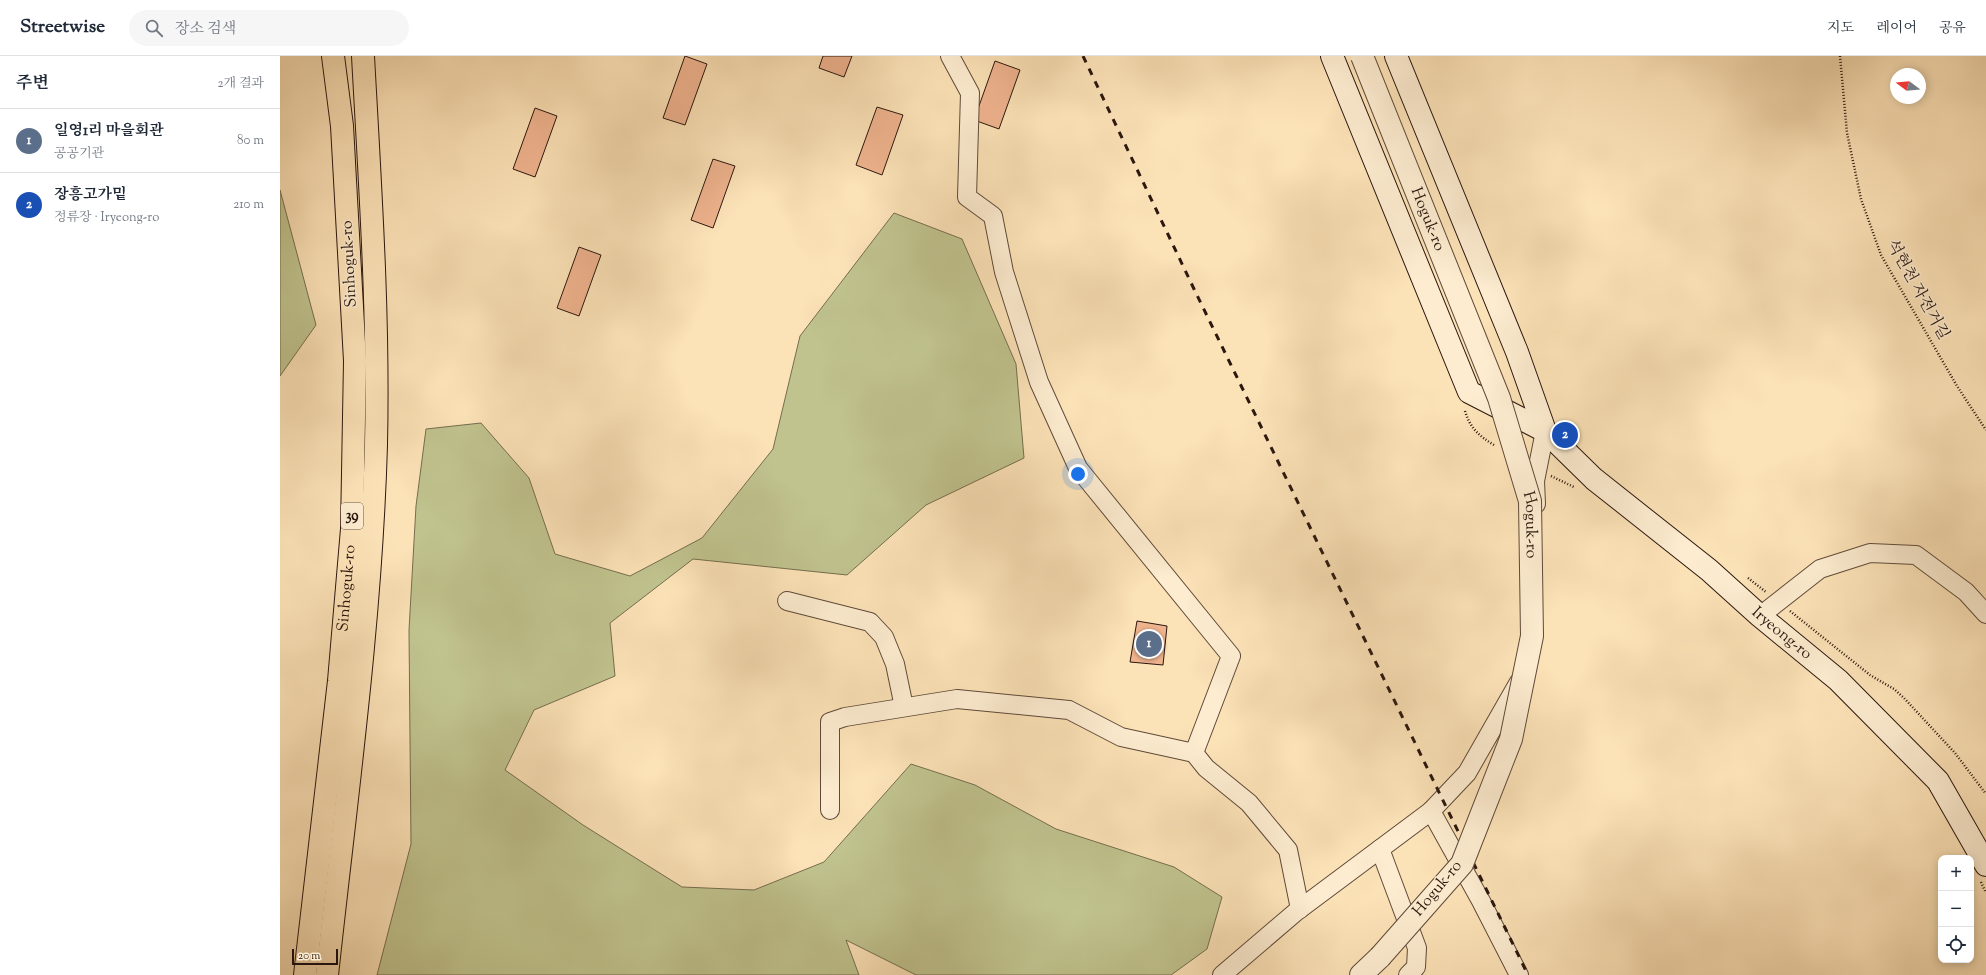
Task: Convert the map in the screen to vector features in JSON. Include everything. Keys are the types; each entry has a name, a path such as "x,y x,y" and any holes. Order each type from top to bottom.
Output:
{"highway":[{"name":"Sinhoguk-ro","path":"304,975 339,681 352,529 355,361 342,126 333,56"},
{"name":"Sinhoguk-ro","path":"327,975 369,590 376,451 375,277 363,56"}],"main road":[{"path":"1332,56 1469,392 1545,431"},
{"name":"Hoguk-ro","path":"1361,975 1380,957 1462,864 1512,739 1532,636 1530,501 1499,398 1362,56"},
{"path":"1396,56 1516,352 1545,431"},
{"name":"Iryeong-ro","path":"1545,431 1594,479 1709,570 1760,616 1838,680 1938,781 1986,865"}],"street":[{"path":"950,56 970,94 967,197 993,216 1004,272 1039,382 1078,468 1231,656 1194,753"},
{"path":"1222,975 1300,909 1431,811 1467,773 1523,675 1537,541 1535,481 1545,431"},
{"path":"1760,616 1820,569 1870,553 1916,555 1966,592 1986,614"},
{"path":"787,601 870,622 884,637 895,664 904,707"},
{"path":"830,810 830,722 845,716 957,699 1069,710 1121,737 1194,753 1206,768 1249,803 1288,850 1300,909"},
{"path":"1431,811 1481,901 1519,975"},
{"path":"1380,849 1417,948 1416,967 1408,975"}],"path":[{"name":"석현천 자전거길","path":"1840,56 1847,133 1861,199 1881,255 1957,386 1986,430"},
{"path":"1747,578 1870,674 1894,689 1904,698 1955,753 1986,794"}],"green space":[{"path":"280,190 316,325 280,376"},
{"path":"894,213 962,239 1016,364 1024,458 926,505 847,575 693,559 610,623 615,676 534,710 505,770 583,825 682,887 754,890 824,862 911,764 975,785 1056,829 1174,867 1222,897 1207,949 1171,975 916,975 846,940 859,975 377,975 411,844 409,630 416,506 426,429 481,423 529,478 555,554 630,576 702,538 773,449 800,336"}],"building":[{"path":"685,56 707,64 685,125 663,118"},
{"path":"823,56 852,56 844,77 819,68"},
{"path":"995,61 1020,70 999,129 974,120"},
{"path":"877,107 903,115 882,175 856,165"},
{"path":"535,108 557,116 535,177 513,169"},
{"path":"713,159 735,166 713,228 691,220"},
{"path":"579,247 601,255 579,316 557,308"},
{"path":"1137,621 1167,626 1163,665 1130,662"}],"railway":[{"path":"1083,56 1194,289 1528,975"}],"place":[{"name":"장흥고가밑","path":"1565,435"},
{"name":"일영1리 마을회관","path":"1149,644"}]}
